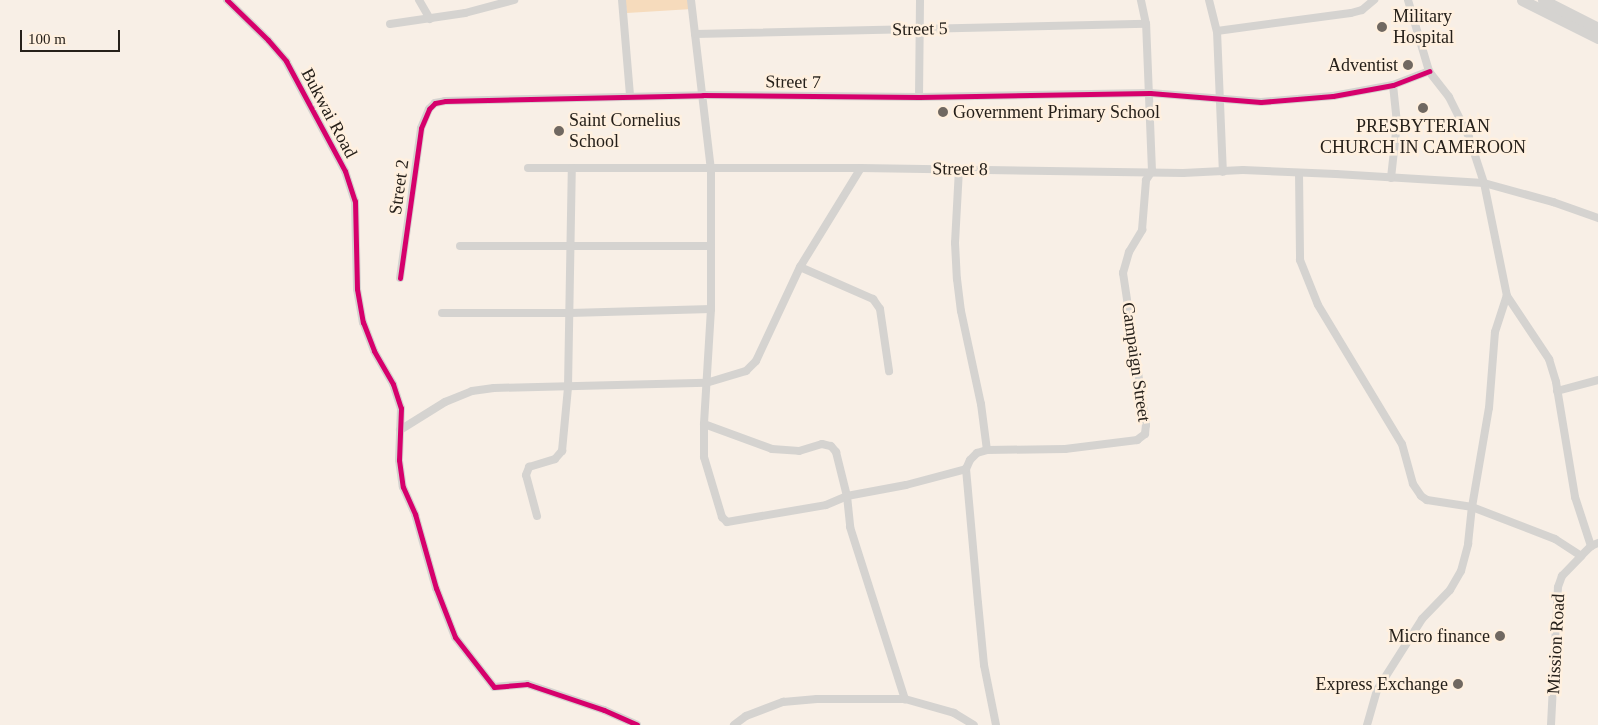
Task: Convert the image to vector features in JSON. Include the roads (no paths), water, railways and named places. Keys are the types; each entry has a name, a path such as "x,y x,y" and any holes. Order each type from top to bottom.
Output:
{"highway":[{"path":"1522,0 1598,38"},
{"path":"1543,0 1598,28"}],"street":[{"name":"Bukwai Road","path":"227,0 268,40 286,61 345,171 355,202 357,290 362,322 374,352 393,384 401,408 399,460 403,487 415,514 436,588 455,637 490,684 498,687 511,684 527,684 604,710 637,725"},
{"path":"419,0 430,19"},
{"path":"390,24 430,19 514,0"},
{"path":"622,0 630,96"},
{"path":"691,0 711,169 710,309 704,457 722,518 727,522 826,505 847,496 906,485 966,469"},
{"path":"919,97 920,0"},
{"name":"Campaign Street","path":"987,450 1065,449 1137,440 1145,434 1146,425 1123,273 1129,252 1142,230 1144,188 1146,180 1152,171 1146,24 1141,0"},
{"path":"1209,0 1217,31 1223,172"},
{"path":"1217,31 1351,13 1362,10 1374,0"},
{"path":"1408,0 1429,71 1449,97 1469,137 1484,183 1507,296 1549,359 1558,391 1575,497 1595,544"},
{"name":"Street 5","path":"695,34 1146,24"},
{"name":"Street 7","path":"435,103 630,96 919,97 1150,93 1221,100 1279,101 1333,96 1393,85 1429,71"},
{"path":"1391,178 1397,123 1393,85"},
{"name":"Street 2","path":"400,278 422,128 429,109 435,103"},
{"name":"Street 8","path":"528,168 861,168 1223,172 1242,170 1484,183 1553,202 1598,218"},
{"path":"537,516 526,475 529,467 560,455 568,387 572,168"},
{"path":"400,430 445,402 472,391 494,388 706,383 746,370 756,360 800,267 861,168"},
{"path":"960,169 955,243 957,280 961,311 975,373 987,450 978,453 970,460 966,469 984,665 996,725"},
{"path":"1299,173 1300,260 1318,305 1402,444 1414,484 1420,496 1428,500 1472,507 1555,540 1581,556"},
{"path":"460,246 711,246"},
{"path":"800,267 873,299 880,308 889,371"},
{"path":"1367,725 1370,706 1377,690 1422,619 1450,590 1461,571 1468,544 1472,507 1489,408 1495,332 1507,296"},
{"path":"442,313 570,313 710,309"},
{"path":"1558,391 1598,380"},
{"path":"704,424 772,449 799,451 822,444 831,446 836,452 847,496 850,527 905,700"},
{"name":"Mission Road","path":"1551,725 1558,587 1562,576 1595,544"},
{"path":"734,725 746,716 783,702 817,699 905,700 954,713 974,725"}],"place":[{"name":"Military Hospital","path":"1382,27"},
{"name":"Adventist","path":"1408,65"},
{"name":"PRESBYTERIAN CHURCH IN CAMEROON","path":"1423,108"},
{"name":"Government Primary School","path":"943,112"},
{"name":"Saint Cornelius School","path":"559,131"},
{"name":"Micro finance","path":"1500,636"},
{"name":"Express Exchange","path":"1458,684"}]}
